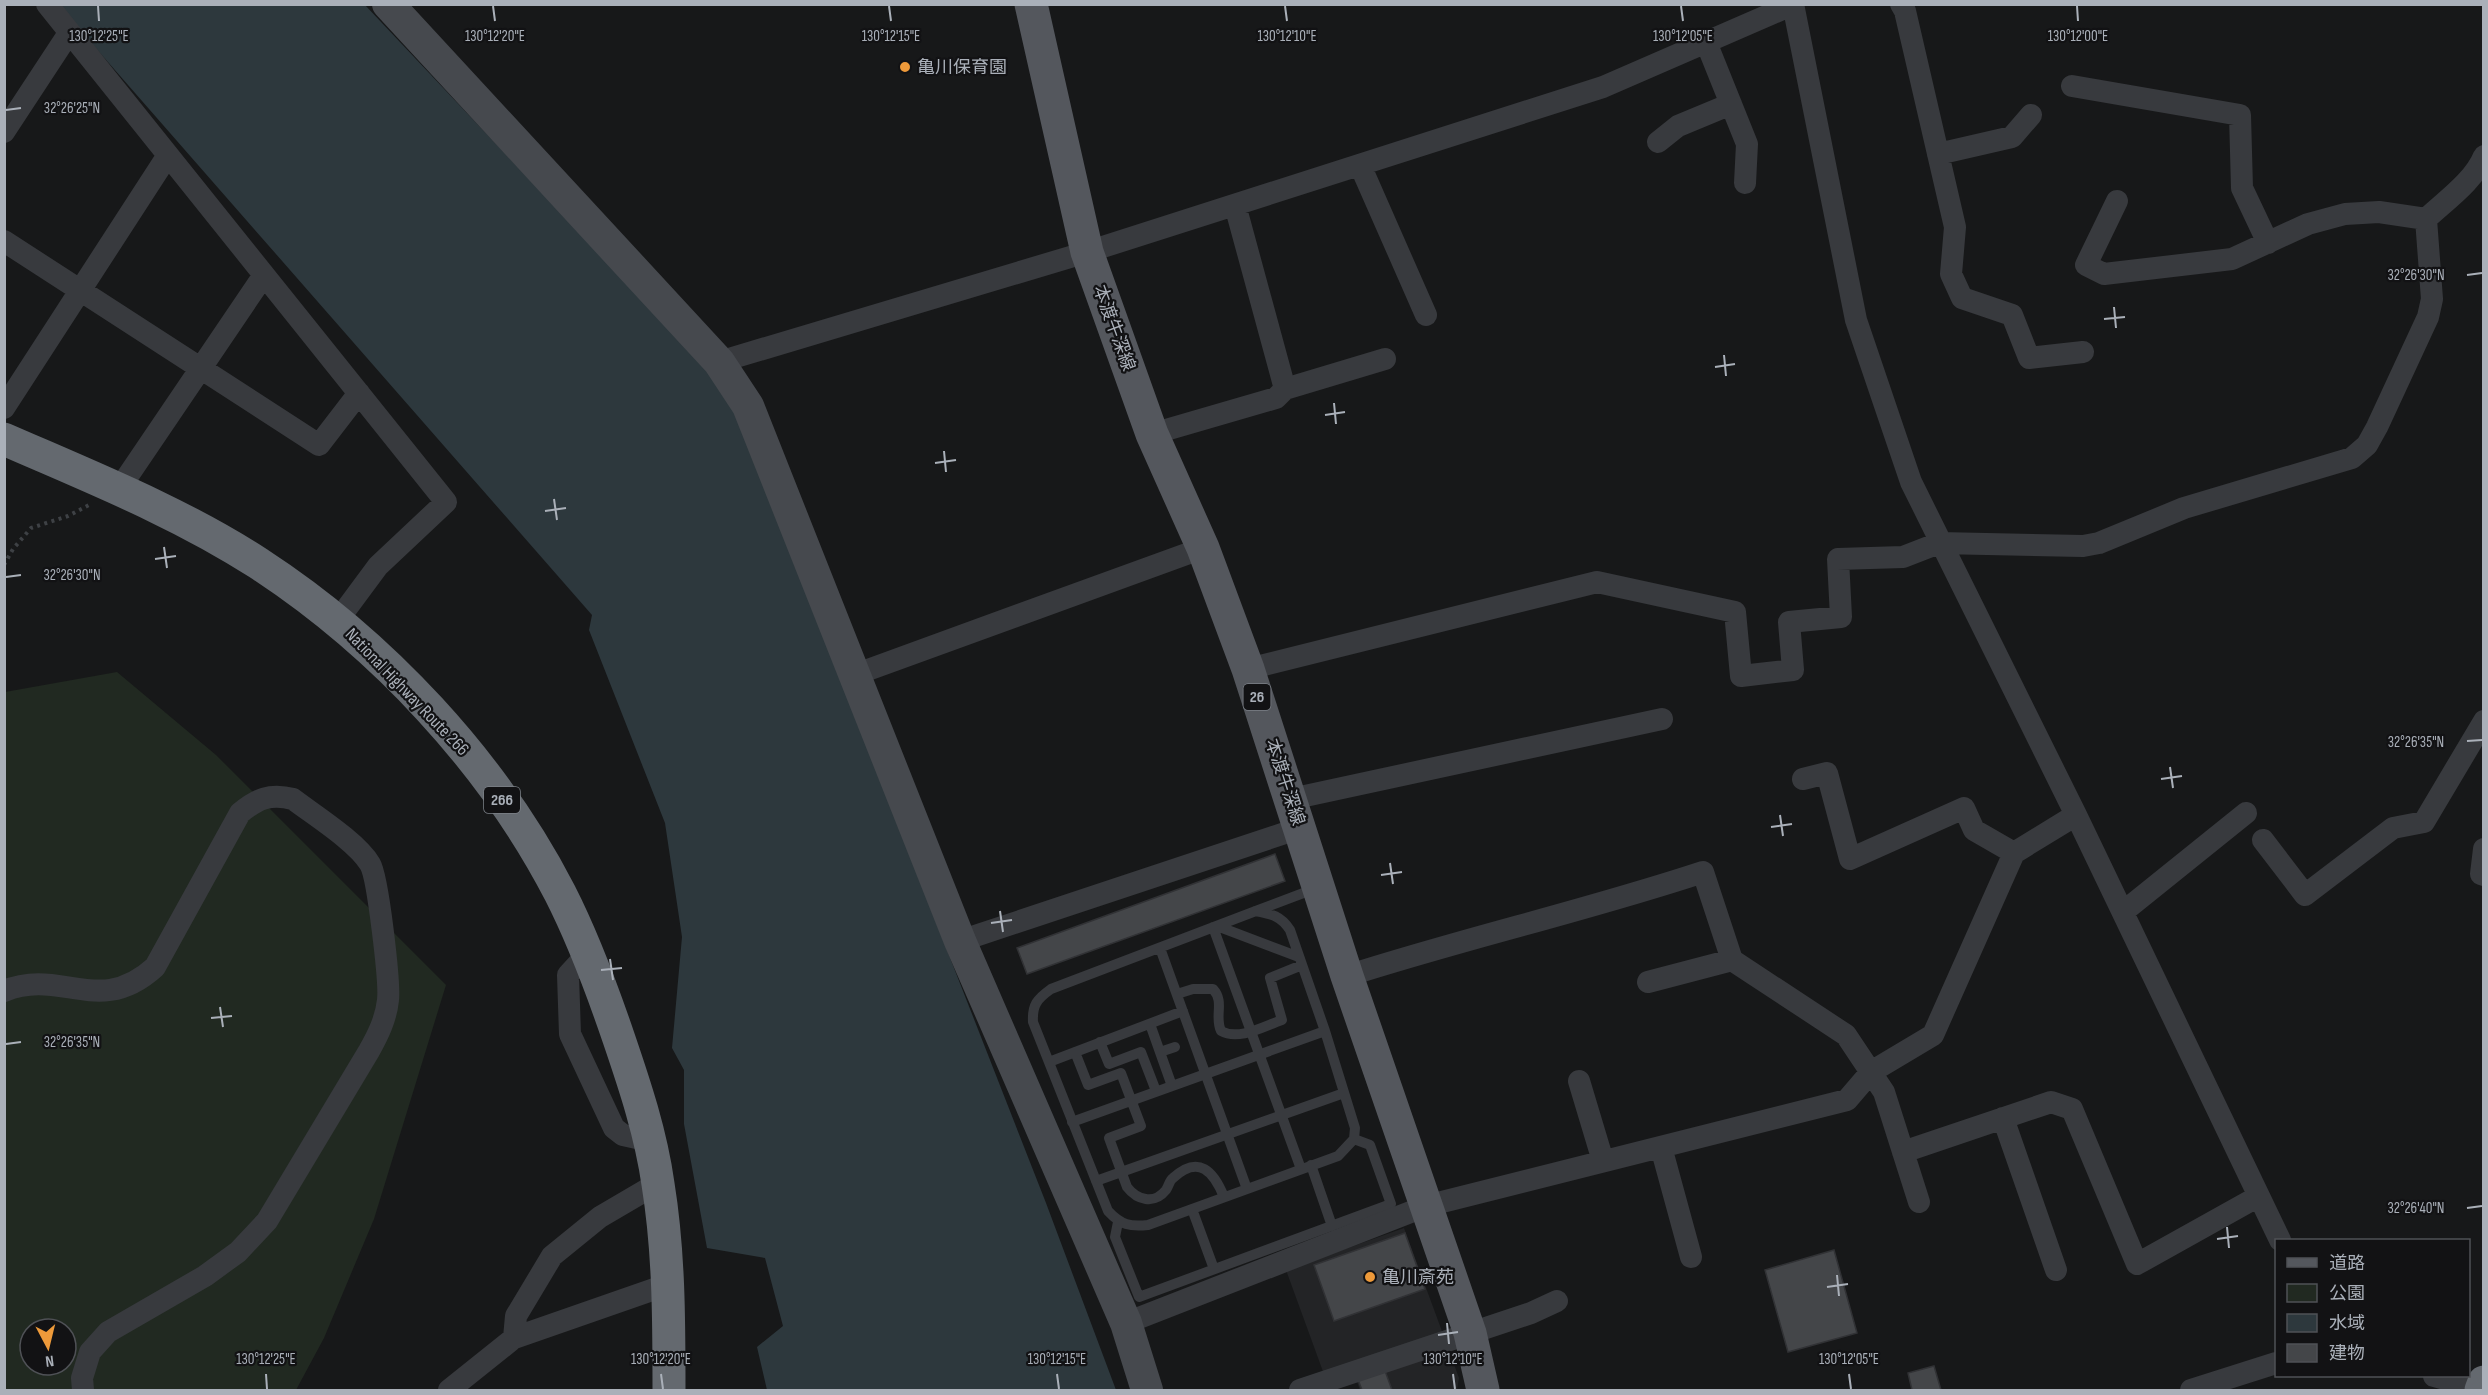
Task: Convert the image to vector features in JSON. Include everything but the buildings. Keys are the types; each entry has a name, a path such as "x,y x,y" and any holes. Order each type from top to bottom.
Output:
{"highway":[{"name":"National Highway Route 266","path":"4,439 119,489 202,530 259,563 338,620 443,724 489,780 528,838 559,892 590,957 640,1101 658,1183 669,1284 669,1390"}],"main road":[{"name":"本渡牛深線","path":"1031,4 1087,252 1152,434 1203,548 1248,669 1347,975 1470,1333 1483,1390"}],"street":[{"path":"47,4 446,502 378,566 338,620"},
{"path":"388,4 718,362 748,406 960,941 1126,1323 1147,1390"},
{"path":"718,362 1087,252 1603,87 1793,4 1856,320 1911,482 1939,543 2076,815 2280,1239"},
{"path":"1901,4 1905,11 1955,227 1951,274 1962,298 2012,315 2029,358 2083,352"},
{"path":"4,132 69,33"},
{"path":"1706,42 1747,144 1745,183"},
{"path":"2072,86 2240,115 2242,188 2268,243"},
{"path":"1658,142 1678,126 1731,104"},
{"path":"1938,154 2012,137 2031,114"},
{"path":"4,408 168,155"},
{"path":"2426,219 2468,180 2484,156"},
{"path":"1360,165 1426,315"},
{"path":"2117,201 2086,265 2104,274 2232,259 2308,224 2345,214 2379,212 2426,219"},
{"path":"1235,205 1285,389"},
{"path":"1248,669 1597,582 1735,612 1741,676 1793,670 1789,622 1841,617 1838,559 1903,557 1939,543 2083,546 2099,543 2184,508 2352,458 2367,445 2377,427 2428,317 2432,299 2426,219"},
{"path":"4,241 319,445 359,393"},
{"path":"119,489 264,275"},
{"path":"1152,434 1276,398 1285,389 1385,360"},
{"path":"854,675 1203,548"},
{"path":"960,941 1295,813 1662,719"},
{"path":"2263,840 2306,895 2393,828 2424,822 2482,725"},
{"path":"1803,779 1827,773 1850,859 1964,808 1974,830 2014,853"},
{"path":"4,991 13,987 42,983 92,991 114,990 127,987 142,979 155,967 240,813 255,801 281,796 293,799 358,849 371,864 377,886 388,998 383,1025 369,1052 267,1221 238,1252 205,1276 108,1332 90,1352 82,1378 82,1390"},
{"path":"2123,912 2246,813"},
{"path":"1126,1323 1426,1206 1847,1100 1871,1072 1933,1035 2014,853 2076,815"},
{"path":"2484,849 2481,874 2484,875"},
{"path":"1347,975 1425,950 1623,898 1703,872 1732,960 1846,1035 1871,1072 1884,1092 1919,1202"},
{"path":"590,957 579,963 568,975 570,1034 614,1128 622,1135 650,1141"},
{"path":"1648,982 1732,960"},
{"path":"1579,1081 1603,1161"},
{"path":"1903,1152 2051,1102 2072,1109 2137,1264 2259,1196"},
{"path":"2003,1118 2056,1270"},
{"path":"1661,1147 1691,1257"},
{"path":"514,1338 516,1316 552,1256 600,1217 658,1183"},
{"path":"449,1390 514,1338 669,1284"},
{"path":"1300,1390 1531,1313 1557,1302"},
{"path":"2191,1390 2228,1385 2275,1364"},
{"path":"2438,1377 2482,1388"}],"lane":[{"path":"1255,911 1272,914 1283,920 1290,930 1355,1128 1354,1139 1338,1156 1148,1225 1131,1227 1118,1222 1108,1211 1033,1022 1032,1008 1038,998 1051,989 1255,911 1320,887"},
{"path":"1215,927 1301,961"},
{"path":"1215,927 1281,1116 1332,1226"},
{"path":"1160,948 1247,1189"},
{"path":"1177,994 1193,989 1213,989 1219,996 1220,1004 1217,1014 1221,1031 1229,1035 1250,1031 1282,1020 1270,978 1301,961"},
{"path":"1049,1062 1183,1011"},
{"path":"1150,1024 1172,1086"},
{"path":"1072,1122 1325,1031"},
{"path":"1100,1042 1109,1064 1141,1052 1156,1091"},
{"path":"1160,1052 1175,1047"},
{"path":"1075,1052 1088,1085 1121,1073 1141,1126 1109,1138 1127,1187 1132,1193 1140,1198 1159,1197 1167,1189 1171,1180 1183,1171 1196,1167 1207,1169 1216,1177 1224,1197"},
{"path":"1096,1181 1344,1093"},
{"path":"1118,1222 1115,1237 1138,1297 1391,1204 1370,1145 1354,1139"},
{"path":"1192,1209 1214,1269"}],"path":[{"path":"4,565 13,549 31,528 68,516 119,489"}],"shaded area":[{"path":"1404,1228 1443,1334 1325,1377 1286,1270"},
{"path":"1447,1345 1459,1378 1457,1390 1360,1390 1355,1376"}],"green space":[{"path":"117,672 216,755 446,985 374,1219 324,1338 296,1390 5,1390 5,692"}],"water":[{"path":"58,5 365,5 696,356 732,401 1046,1203 1116,1390 767,1390 757,1347 783,1326 765,1258 707,1248 684,1124 684,1070 672,1048 682,937 665,823 589,630 592,615"}],"place":[{"name":"亀川保育園","path":"905,67"},
{"name":"亀川斎苑","path":"1370,1277"}]}
